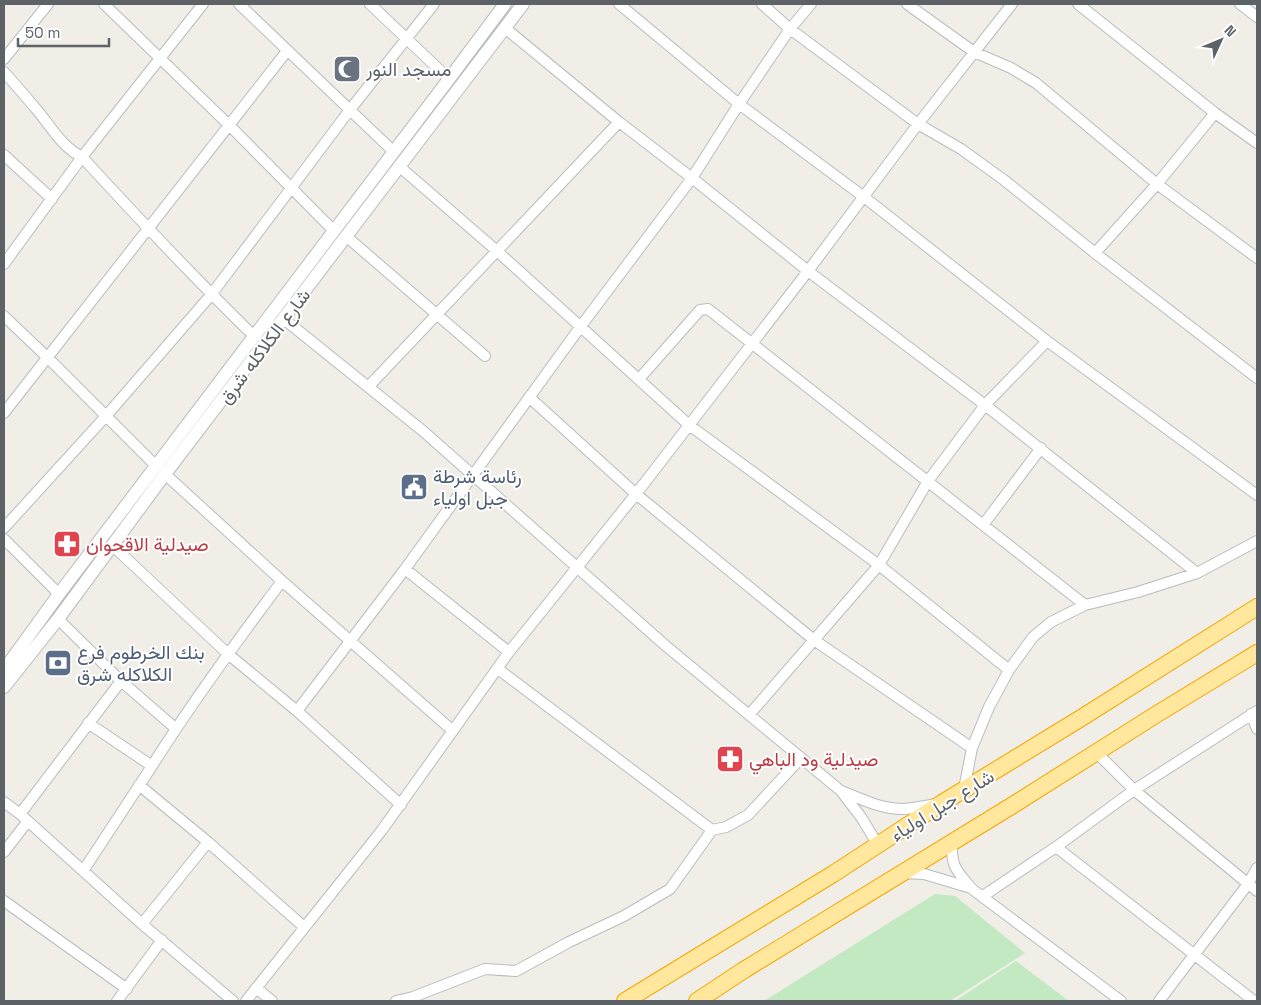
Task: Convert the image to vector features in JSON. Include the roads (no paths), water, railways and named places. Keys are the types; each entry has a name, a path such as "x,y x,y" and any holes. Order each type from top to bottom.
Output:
{"highway":[{"name":"شارع جبل اولياء","path":"625,1001 1257,607"},
{"name":"شارع جبل اولياء","path":"697,1001 1257,653"}],"street":[{"path":"4,59 48,4"},
{"path":"104,4 292,187 334,231"},
{"path":"4,264 82,157 203,4"},
{"path":"239,4 286,51 394,152"},
{"path":"370,4 450,79"},
{"path":"4,528 106,416 211,295 349,110 434,4"},
{"name":"شارع الكلاكله شرق","path":"4,687 58,619 112,545 161,470 254,336 505,4"},
{"name":"شارع الكلاكله شرق","path":"4,670 59,594 285,320 523,4"},
{"path":"619,4 738,104 864,197 1047,341 1257,495"},
{"path":"762,4 790,29 918,124 975,159 1257,378"},
{"path":"297,711 405,569 581,326 692,178 738,104 790,29 810,4"},
{"path":"907,4 974,52 1011,68 1036,83 1157,184 1257,258"},
{"path":"246,1001 401,805 509,652 636,494 808,271 918,124 1012,4"},
{"path":"1078,4 1215,113 1257,143"},
{"path":"1240,4 1257,17"},
{"path":"505,28 619,122 808,271 1041,448 1197,573"},
{"path":"4,413 286,51"},
{"path":"4,72 38,110 61,142 71,151 82,157 211,295 254,336"},
{"path":"1095,253 1157,184 1215,113"},
{"path":"369,386 619,122"},
{"path":"4,155 52,199"},
{"path":"400,167 689,424 879,565 1009,670"},
{"path":"347,237 485,356"},
{"path":"639,380 700,310 708,309 1085,605"},
{"path":"4,316 161,470 282,581 453,731"},
{"path":"285,320 369,386 697,673 841,791 861,817 878,845"},
{"path":"749,716 879,565 928,481 985,405 1047,341"},
{"path":"529,397 636,494 814,640 972,748"},
{"path":"983,525 1041,448"},
{"path":"4,539 59,594"},
{"path":"964,789 972,748 989,707 1009,670 1033,637 1051,622 1085,605 1138,592 1197,573 1257,541"},
{"path":"112,545 228,654 297,711 401,805"},
{"path":"405,569 509,652"},
{"path":"83,871 175,728 282,581"},
{"path":"58,619 121,681 175,728"},
{"path":"498,669 712,830"},
{"path":"20,814 121,681"},
{"path":"983,896 1056,847 1134,790 1254,712 1257,729"},
{"path":"88,723 152,766"},
{"path":"1097,753 1134,790 1257,891"},
{"path":"396,1001 414,997 485,968 516,970 568,942 624,916 670,890 712,830 726,827 748,815 801,758"},
{"path":"139,785 208,842 304,927"},
{"path":"841,791 869,803 888,808 903,809 942,803"},
{"path":"4,802 28,821 142,924 233,1001"},
{"path":"4,852 28,821"},
{"path":"142,924 208,842"},
{"path":"952,842 954,868 972,889"},
{"path":"1056,847 1254,1001"},
{"path":"1159,1001 1248,884 1257,868"},
{"path":"903,873 924,874 972,889 1121,1001"},
{"path":"4,901 127,989"},
{"path":"117,1001 162,940"},
{"path":"256,988 272,1001"}],"place":[{"name":"مسجد النور","path":"347,69"},
{"name":"رئاسة شرطة جبل اولياء","path":"414,487"},
{"name":"صيدلية الاقحوان","path":"67,544"},
{"name":"بنك الخرطوم فرع الكلاكله شرق","path":"58,663"},
{"name":"صيدلية ود الباهي","path":"730,759"}]}
